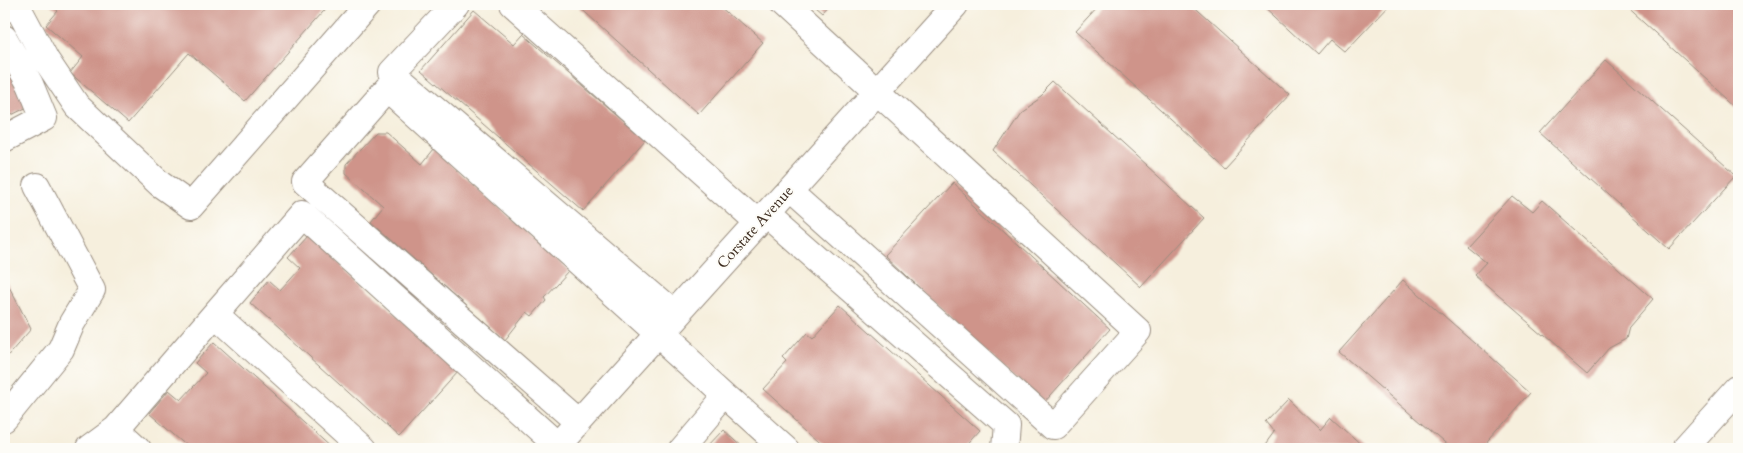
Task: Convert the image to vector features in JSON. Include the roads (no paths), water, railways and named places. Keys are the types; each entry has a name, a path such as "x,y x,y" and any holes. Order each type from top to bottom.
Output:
{"street":[{"path":"16,4 46,60 77,106 160,184 191,206 368,4"},
{"path":"456,4 392,72 666,324 726,396 786,449"},
{"path":"513,4 762,219 1006,425 1004,449"},
{"path":"782,4 1138,332 1054,426 789,189"},
{"name":"Corstate Avenue","path":"555,447 956,4"},
{"path":"4,38 30,84 44,118 4,139"},
{"path":"578,422 306,182 387,89 666,324"},
{"path":"4,419 61,349 72,323 92,290 36,186"},
{"path":"89,449 116,430 302,214 555,447"},
{"path":"215,314 364,449"},
{"path":"1684,449 1739,388"},
{"path":"680,449 726,396"},
{"path":"116,430 138,449"}]}
